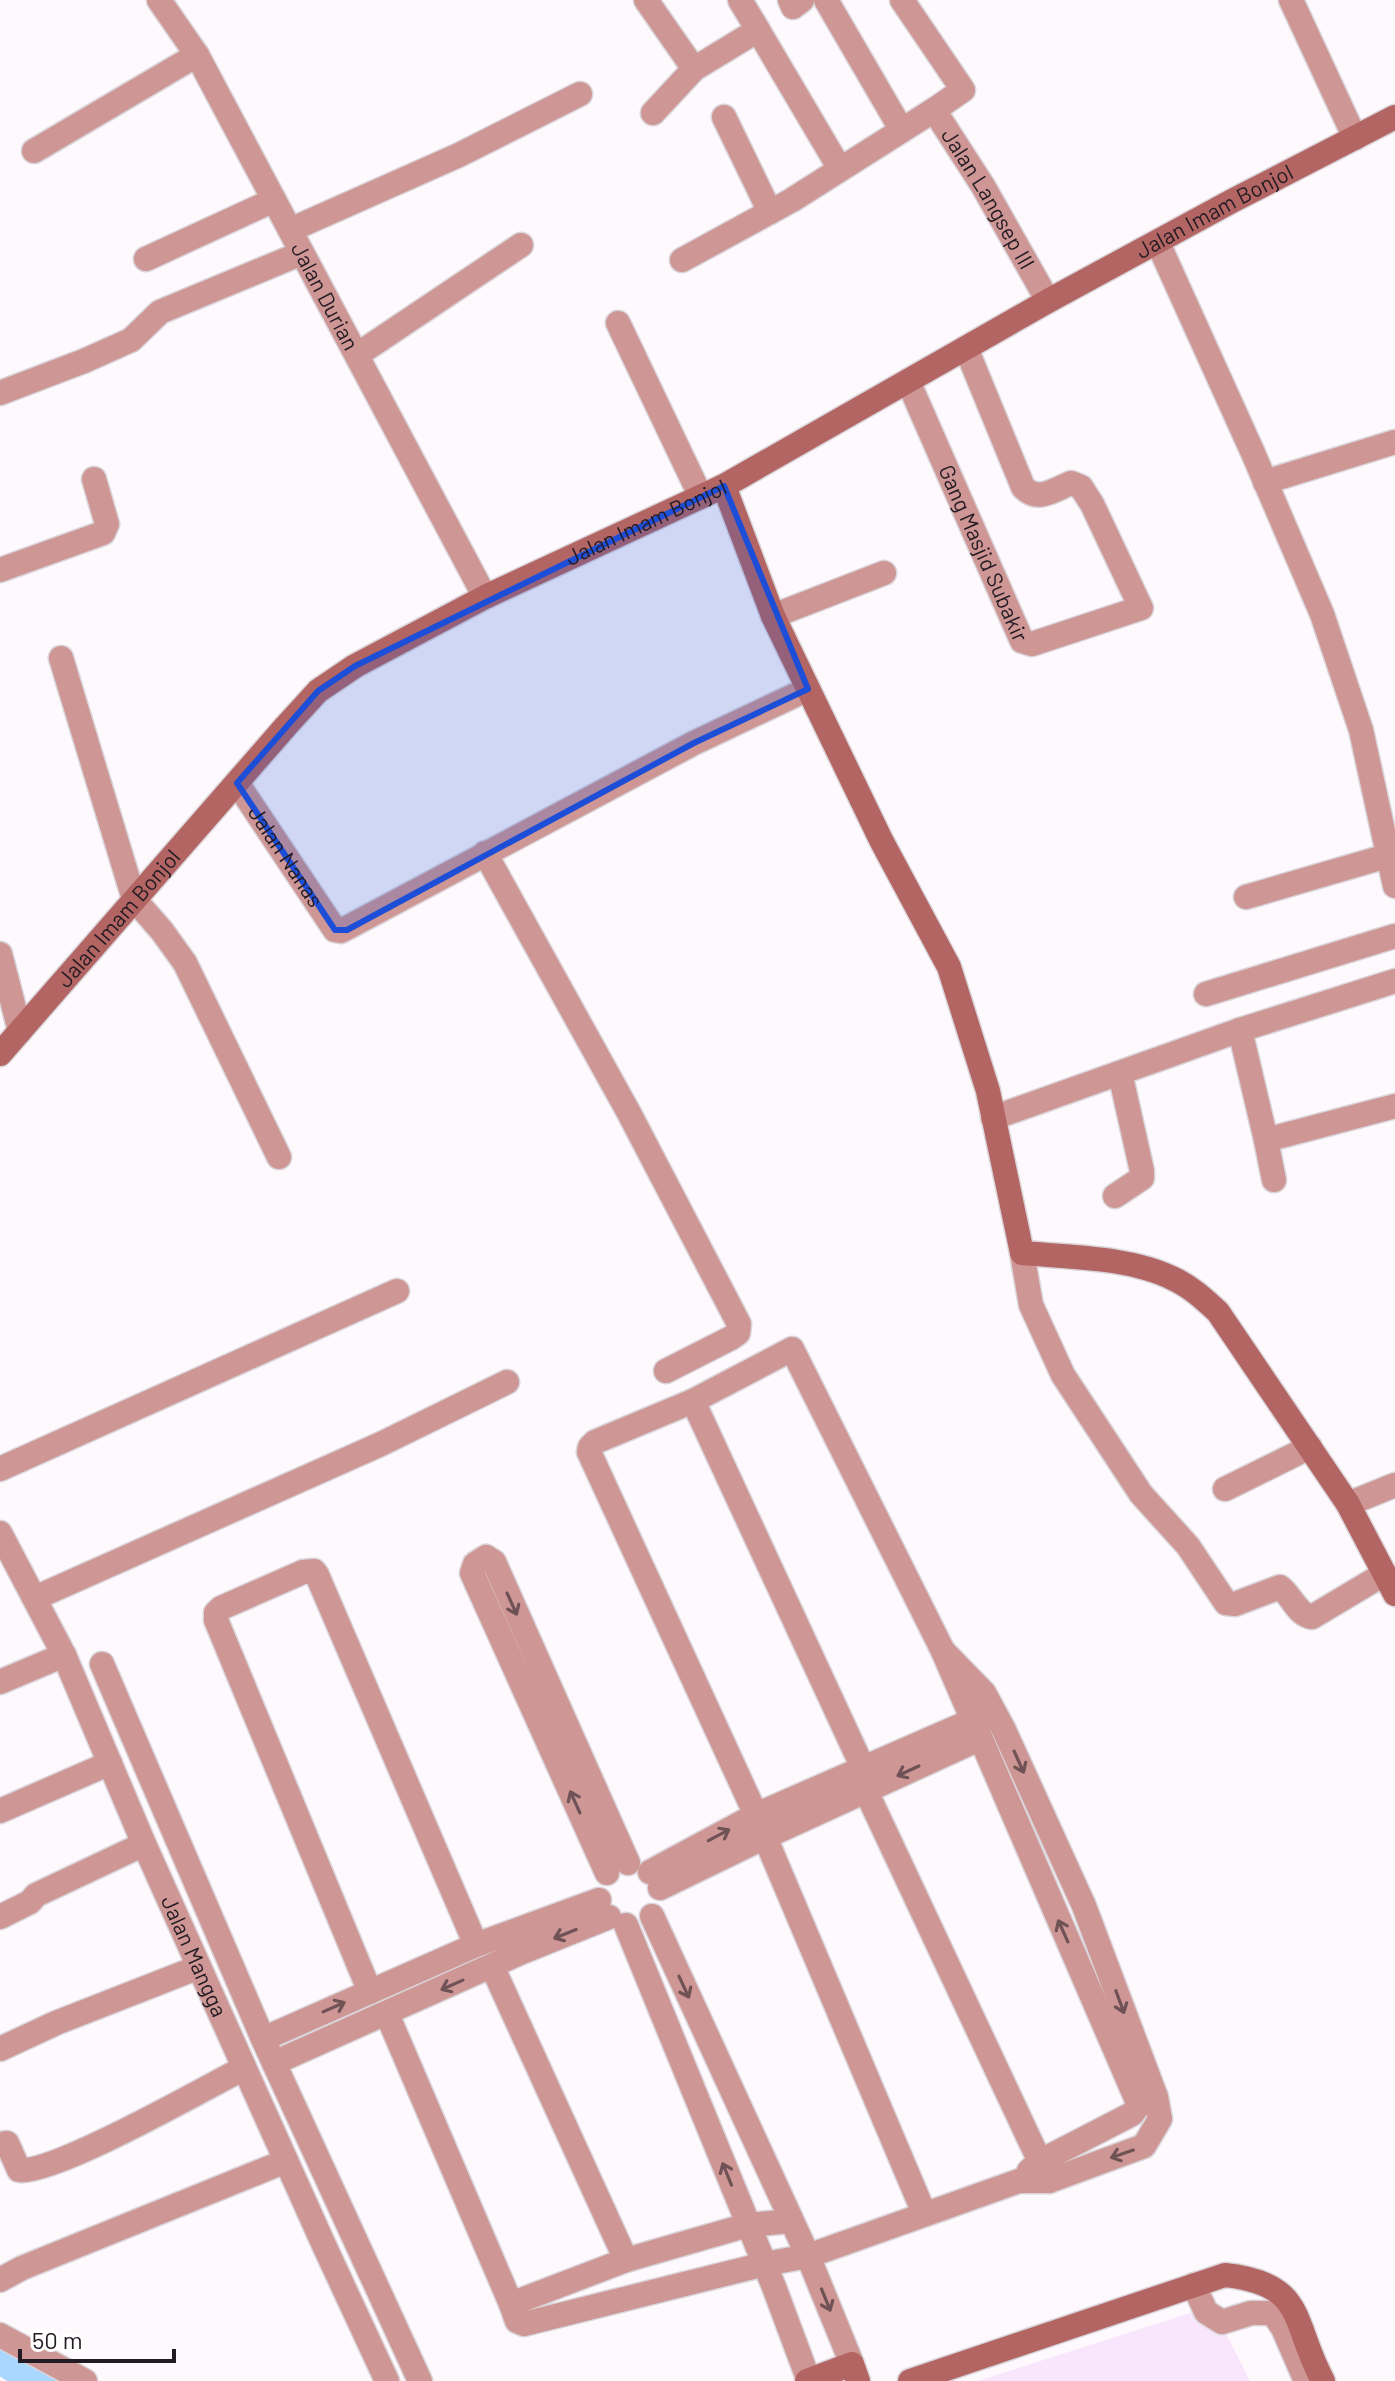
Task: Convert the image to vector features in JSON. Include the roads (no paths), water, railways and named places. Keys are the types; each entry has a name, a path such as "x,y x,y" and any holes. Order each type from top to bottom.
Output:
{"street":[{"name":"Jalan Durian","path":"159,0 197,55 485,597"},
{"path":"646,0 694,69"},
{"path":"740,0 840,169"},
{"path":"790,0 793,7 802,0"},
{"path":"826,0 901,129"},
{"path":"682,260 770,212 963,90 902,0"},
{"path":"1291,0 1355,138"},
{"path":"653,113 694,69 758,30"},
{"path":"34,151 197,55"},
{"path":"290,230 459,155 580,94"},
{"name":"Jalan Langsep III","path":"941,105 1048,301"},
{"path":"724,117 770,212"},
{"name":"Jalan Imam Bonjol","path":"0,1054 318,691 355,666 485,597 724,486 1048,301 1395,117"},
{"path":"146,259 274,200"},
{"path":"1158,243 1322,614 1361,730 1395,886"},
{"path":"357,355 521,245"},
{"path":"0,393 131,340 160,312 302,253"},
{"path":"618,323 701,497"},
{"name":"Gang Masjid Subakir","path":"908,381 1022,641 1032,644 1141,608 1081,487 1071,483 1039,496 1031,495 1023,487 966,348"},
{"path":"1265,482 1395,442"},
{"path":"0,570 103,533 107,524 94,479"},
{"path":"724,486 773,616 881,840 949,967 988,1091 1031,1305 1063,1375 1141,1494 1188,1546 1226,1603 1235,1604 1280,1587 1301,1613 1312,1617 1390,1584 1348,1504 1218,1312 1197,1292 1172,1278 1139,1268 1022,1253"},
{"path":"773,616 884,573"},
{"path":"61,658 134,899 185,963 279,1157"},
{"path":"666,1371 731,1338 738,1333 739,1324 629,1113 485,853 694,743 808,689"},
{"name":"Jalan Nanas","path":"237,783 335,930 347,930 485,853"},
{"path":"1246,897 1387,856"},
{"path":"1206,994 1395,936"},
{"path":"0,954 20,1031"},
{"path":"993,1118 1240,1030 1395,981"},
{"path":"1240,1030 1274,1180"},
{"path":"1115,1196 1142,1178 1120,1073"},
{"path":"1266,1140 1395,1106"},
{"path":"0,1469 397,1291"},
{"path":"387,2014 517,2321 524,2324 808,2256 1044,2171 1144,2146 1160,2119 1147,2101 974,1714 794,1350 693,1401 591,1444 589,1452 761,1826 924,2213"},
{"path":"35,1598 381,1444 507,1382"},
{"path":"693,1401 1044,2171"},
{"path":"1225,1489 1310,1447"},
{"path":"1348,1504 1395,1485"},
{"name":"Jalan Mangga","path":"0,1533 64,1655 144,1844 387,2381"},
{"path":"263,2039 476,1945 611,1914 635,1925 652,1916 660,1898 636,1874 472,1573 475,1564 486,1557 494,1562 636,1874"},
{"path":"370,1992 216,1620 216,1613 221,1608 303,1572 314,1571 476,1945"},
{"path":"0,1682 64,1655"},
{"path":"102,1664 263,2039 420,2381"},
{"path":"652,1916 808,2256 855,2373 808,2381 765,2264 599,1891 761,1826 865,1779 974,1714"},
{"path":"974,1714 1004,1730 1084,1906 1147,2101"},
{"path":"0,1811 110,1763"},
{"path":"0,1917 30,1902 36,1895 144,1844"},
{"path":"274,2063 611,1914"},
{"path":"492,1966 626,2260"},
{"path":"0,2049 56,2023 199,1967"},
{"path":"0,2144 7,2143 19,2170 65,2159 244,2068"},
{"path":"1044,2171 1147,2101"},
{"path":"0,2280 22,2268 286,2161"},
{"path":"511,2304 626,2260 748,2225 791,2221"},
{"path":"910,2381 1225,2275 1275,2287 1284,2295 1299,2319 1323,2381"},
{"path":"1194,2285 1206,2312 1222,2322 1251,2313 1273,2313 1283,2328 1306,2381"},
{"path":"0,2335 85,2381"}],"waterway":[{"path":"0,2354 43,2381"}]}
